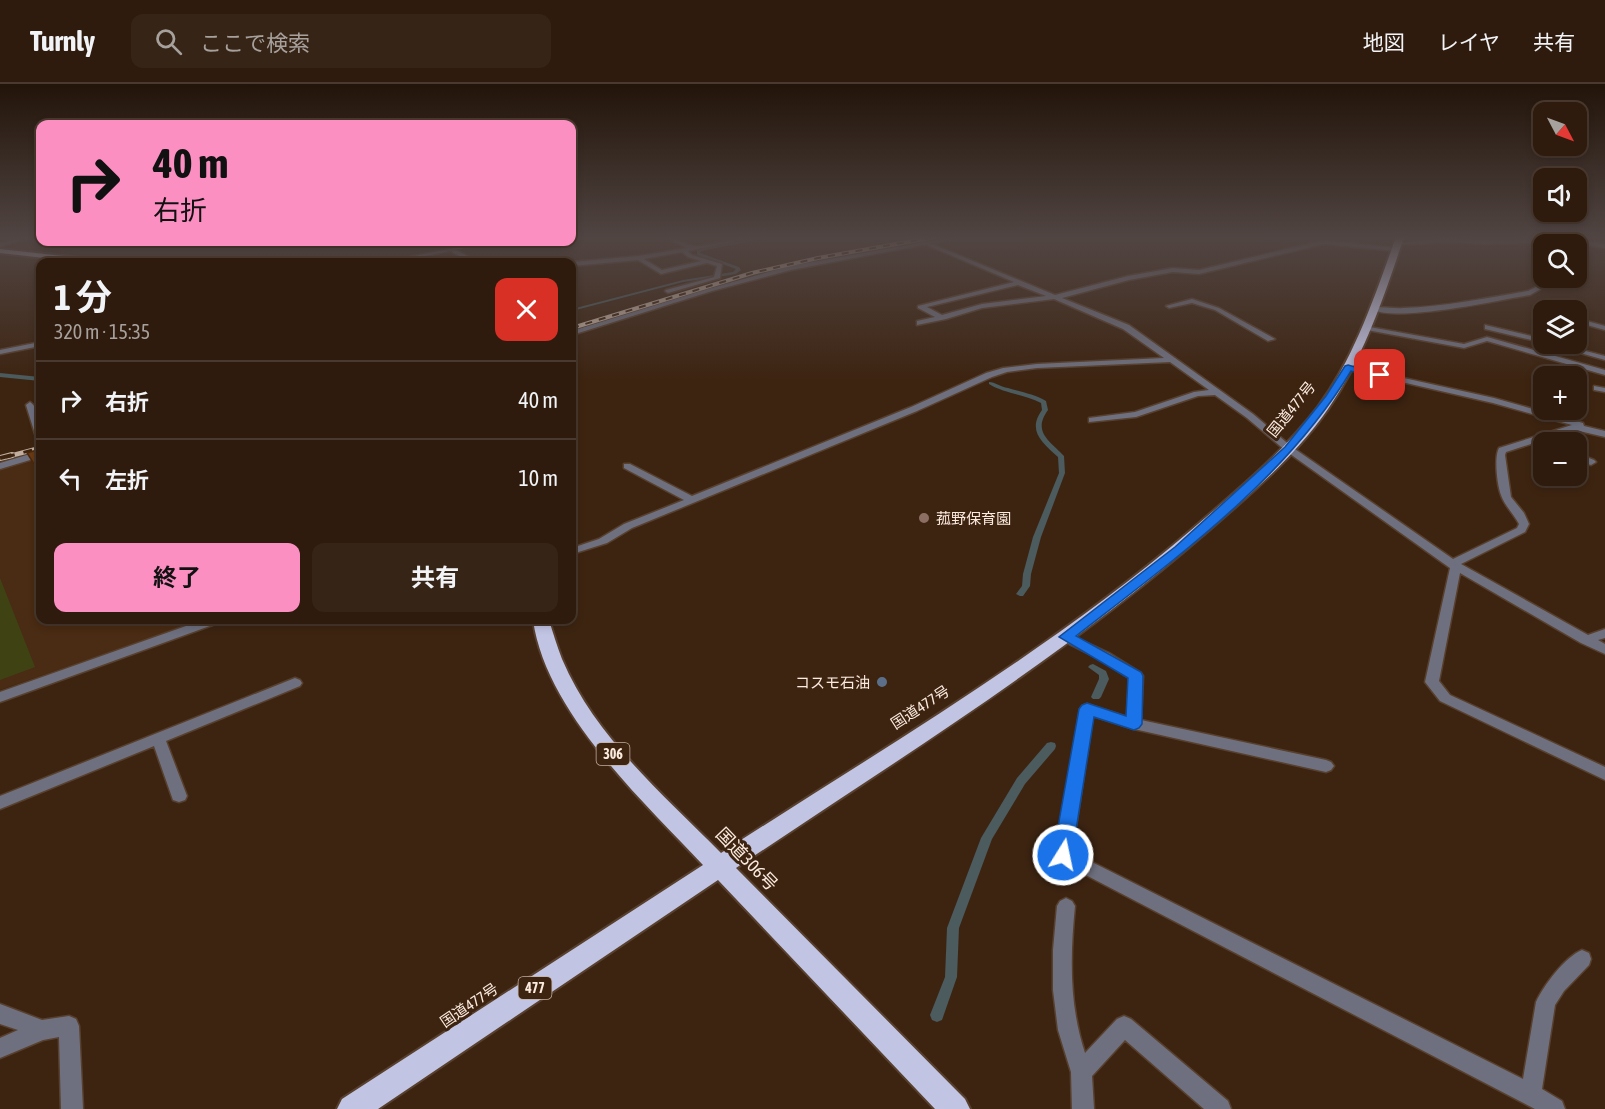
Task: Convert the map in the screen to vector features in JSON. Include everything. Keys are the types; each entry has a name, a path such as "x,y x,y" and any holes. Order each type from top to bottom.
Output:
{"highway":[{"name":"国道477号","path":"352,1109 1066,637 1179,550 1289,449 1330,397 1348,368 1367,328 1383,285"},
{"name":"国道306号","path":"542,624 545,639 559,674 587,721 620,764 955,1109"}],"street":[{"path":"668,291 687,285"},
{"path":"576,332 733,285"},
{"path":"945,318 920,307 1011,285"},
{"path":"1023,285 1126,327 1250,416 1289,449 1454,565 1605,650"},
{"path":"920,323 998,303 1053,297 1101,285"},
{"path":"1374,309 1418,310 1530,292 1539,288"},
{"path":"1169,306 1192,301 1217,309 1271,339"},
{"path":"1587,323 1605,328"},
{"path":"1488,327 1533,338"},
{"path":"1367,328 1464,345 1487,339 1605,374"},
{"path":"0,352 36,345"},
{"path":"1587,353 1605,358"},
{"path":"576,550 603,541 628,526 914,409 989,375 1006,370 1173,360"},
{"path":"1348,368 1499,400 1580,424 1562,432"},
{"path":"1092,420 1136,414 1197,394 1216,392"},
{"path":"30,405 36,420"},
{"path":"1575,427 1605,434"},
{"path":"1454,565 1521,530 1524,524 1519,513 1506,497 1500,455 1502,450 1508,446 1533,441"},
{"path":"0,466 36,455"},
{"path":"1587,460 1591,462"},
{"path":"627,466 692,500"},
{"path":"1454,565 1432,682 1445,698 1605,774"},
{"path":"0,697 203,624"},
{"path":"1586,640 1605,633"},
{"path":"1066,637 1113,661 1136,676 1134,724"},
{"path":"0,803 295,683"},
{"path":"1326,766 1134,724 1087,709 1063,855 1531,1094 1554,1109"},
{"path":"158,738 179,796"},
{"path":"1066,906 1060,958 1063,1010 1069,1041 1081,1072 1083,1109"},
{"path":"1531,1094 1546,1002 1557,985 1582,959"},
{"path":"0,1014 42,1030"},
{"path":"0,1048 42,1030 69,1026 72,1109"},
{"path":"1081,1072 1124,1026 1220,1109"}],"shaded area":[{"path":"36,460 36,624 190,624 0,690 0,470"}],"green space":[{"path":"0,578 35,667 0,680"}],"building":[{"path":"36,450 36,467 27,453"}],"waterway":[{"path":"576,309 668,285"},
{"path":"0,375 36,379"},
{"path":"991,383 1044,402 1045,410 1040,417 1038,429 1045,441 1061,456 1062,473 1037,537 1026,586 1020,594"},
{"path":"1093,667 1103,673 1104,679 1096,697"},
{"path":"937,1015 951,977 953,928 987,838 1021,781 1051,746"}],"railway":[{"path":"576,327 713,285"},
{"path":"6,457 36,449"},
{"path":"0,458 12,455"}],"place":[{"name":"菰野保育園","path":"924,518"},
{"name":"コスモ石油","path":"882,682"}],"route":[{"path":"1063,855 1087,709 1134,724 1136,676 1122,666 1066,637 1179,550 1289,449 1330,397 1348,368 1380,375"}]}
